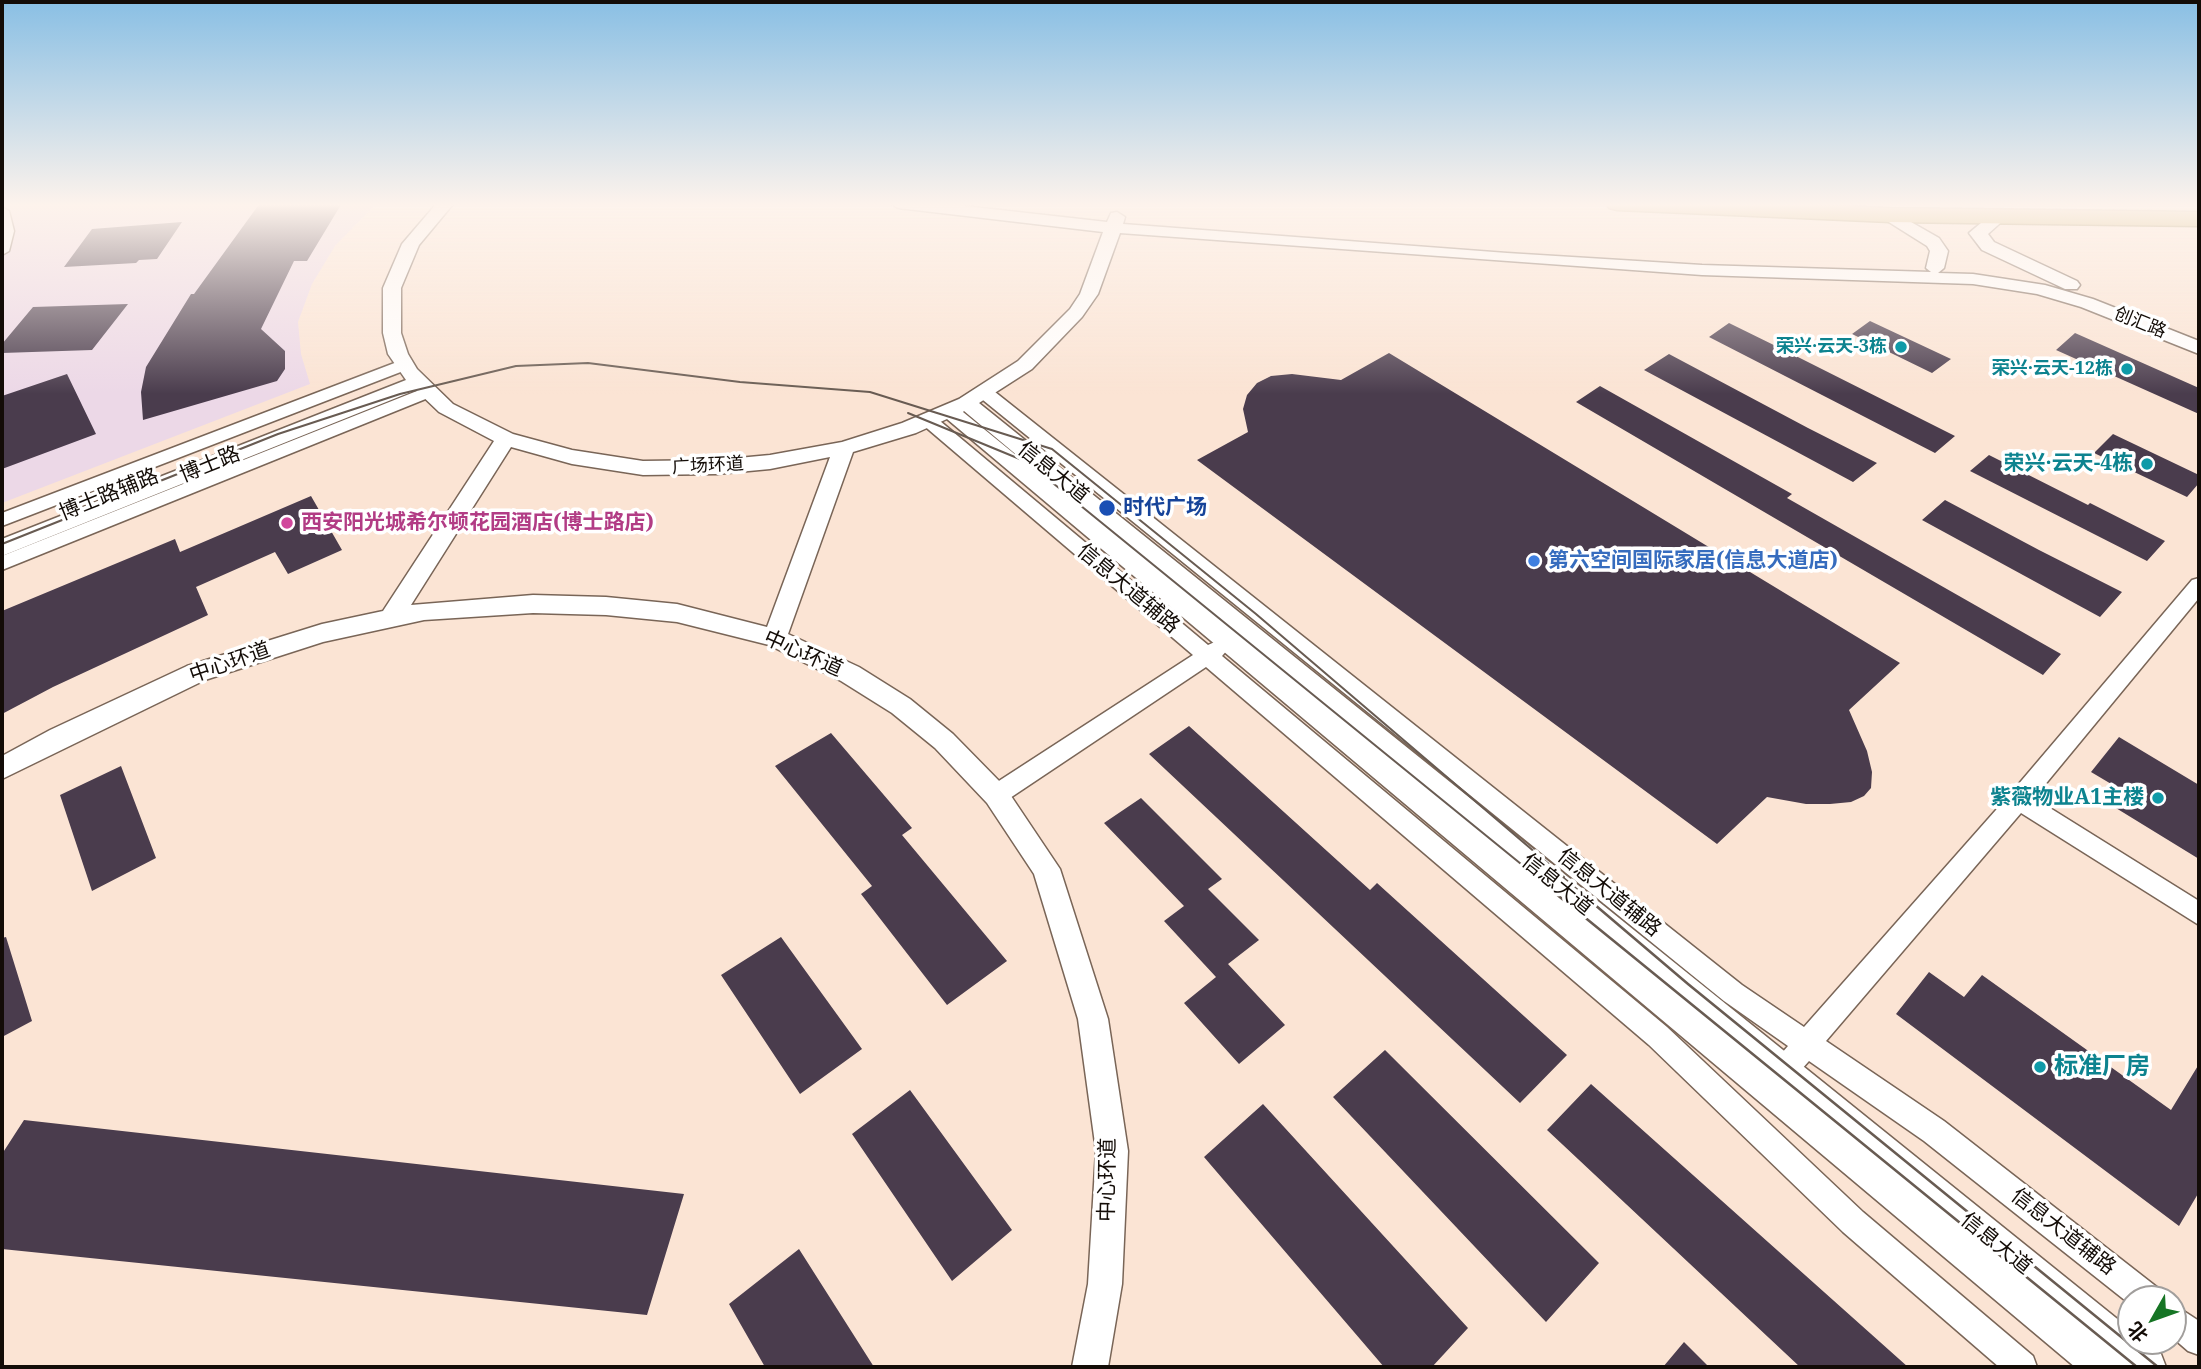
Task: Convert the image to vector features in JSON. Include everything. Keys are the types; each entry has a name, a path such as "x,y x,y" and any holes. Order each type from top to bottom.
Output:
{"street":[{"path":"401,267 392,288 392,333 415,378"},
{"name":"广场环道","path":"415,378 446,408 506,439 572,457 643,468 717,467 770,462 844,449 957,406 1025,365 1048,344 1089,294 1099,267"},
{"name":"创汇路","path":"1655,267 1973,279 2039,289 2132,319 2199,348"},
{"name":"创汇路","path":"1910,267 1997,272 2088,292 2199,337"},
{"path":"2030,267 2088,292"},
{"name":"博士路辅路","path":"2,520 415,378"},
{"name":"博士路辅路","path":"2,563 415,378"},
{"name":"博士路","path":"2,535 415,378"},
{"name":"博士路","path":"2,548 415,378"},
{"name":"信息大道","path":"957,406 1227,643 1776,1080 2148,1367"},
{"name":"信息大道辅路","path":"957,406 1733,993 1934,1130 2129,1285"},
{"path":"392,616 506,439"},
{"path":"775,638 844,449"},
{"path":"1776,1080 2019,800 2199,585"},
{"name":"中心环道","path":"2,768 71,731 196,673 322,633 392,616 480,606 606,606 677,613 775,638 850,674 901,705 944,741 996,795 1046,869 1093,1019 1112,1151 1105,1284 1090,1367"},
{"path":"996,795 1227,643 1658,1036 1853,1222 2022,1367"},
{"path":"2019,800 2199,914"},
{"name":"信息大道","path":"1776,1080 2102,1367"}],"shaded area":[{"path":"2,267 322,267 312,284 298,322 301,354 310,384 2,503"}],"building":[{"path":"214,267 291,267 261,329 285,351 285,369 277,381 143,420 141,392 146,367 191,294 194,294"},
{"path":"128,304 92,350 2,353 2,344 33,307"},
{"name":"荣兴·云天-3栋","path":"1870,321 1951,359 1932,373 1852,334"},
{"path":"1729,323 1955,436 1935,453 1709,337"},
{"name":"荣兴·云天-12栋","path":"2075,333 2199,388 2199,414 2056,350"},
{"name":"第六空间国际家居(信息大道店)","path":"1389,353 1900,663 1849,710 1867,751 1872,772 1871,788 1864,796 1851,802 1830,804 1806,804 1767,797 1717,844 1197,460 1248,432 1243,409 1247,395 1257,383 1271,376 1292,374 1341,380"},
{"path":"1669,354 1877,463 1853,482 1644,370"},
{"path":"67,374 96,434 2,469 2,396"},
{"path":"1600,386 1792,494 1787,498 2061,654 2043,675 1576,402"},
{"name":"荣兴·云天-4栋","path":"2113,434 2199,475 2199,483 2187,497 2094,453"},
{"path":"1989,455 2165,541 2147,561 1970,471"},
{"path":"311,496 342,550 288,574 275,552 196,587 208,615 53,687 2,714 2,611 175,539 180,552"},
{"path":"1945,500 2122,592 2100,617 1922,520"},
{"path":"1189,726 1370,890 1377,883 1567,1055 1520,1103 1149,754"},
{"path":"831,733 912,828 902,835 1007,961 947,1005 861,894 872,886 775,766"},
{"name":"紫薇物业A1主楼","path":"2119,737 2199,785 2199,859 2111,805 2123,791 2091,772"},
{"path":"121,766 156,858 92,891 60,795"},
{"path":"1141,798 1222,879 1208,889 1259,940 1228,964 1285,1025 1239,1064 1184,1003 1216,977 1164,921 1184,906 1104,823"},
{"path":"6,937 32,1021 2,1037 2,938"},
{"path":"781,937 862,1049 800,1094 721,975"},
{"name":"标准厂房","path":"1929,972 1964,997 1982,975 2171,1110 2199,1064 2199,1192 2179,1226 1896,1014"},
{"path":"1385,1050 1599,1263 1546,1322 1333,1097"},
{"path":"1591,1084 1908,1367 1800,1367 1547,1130"},
{"path":"910,1090 1012,1230 952,1281 852,1134"},
{"path":"1263,1104 1468,1328 1432,1367 1384,1367 1204,1157"},
{"path":"24,1120 684,1194 647,1315 2,1249 2,1154"},
{"path":"799,1249 874,1367 765,1367 729,1304"},
{"path":"1684,1342 1709,1367 1663,1367"}],"tram line":[{"path":"2,544 278,434 400,394 516,366 588,363 740,382 870,392 1052,449 1256,614 1564,877"},
{"path":"908,413 1027,462 1537,877"},
{"path":"1534,876 2137,1367"},
{"path":"1561,876 1688,984 2158,1367"}],"place":[{"name":"荣兴·云天-3栋","path":"1901,347"},
{"name":"荣兴·云天-12栋","path":"2127,369"},
{"name":"荣兴·云天-4栋","path":"2147,464"},
{"name":"时代广场","path":"1107,508"},
{"name":"西安阳光城希尔顿花园酒店(博士路店)","path":"287,523"},
{"name":"第六空间国际家居(信息大道店)","path":"1534,561"},
{"name":"紫薇物业A1主楼","path":"2158,798"},
{"name":"标准厂房","path":"2040,1067"}]}
